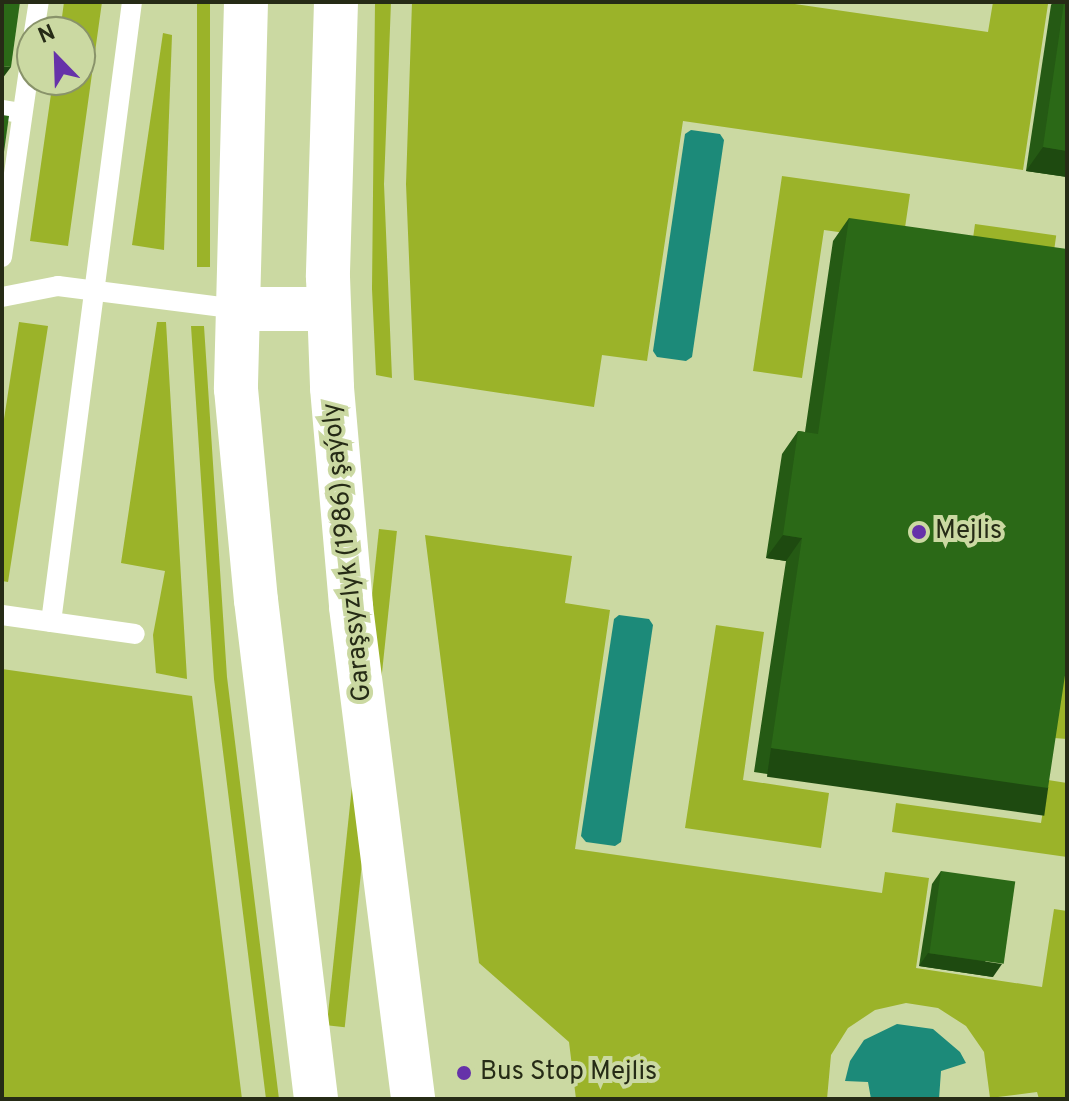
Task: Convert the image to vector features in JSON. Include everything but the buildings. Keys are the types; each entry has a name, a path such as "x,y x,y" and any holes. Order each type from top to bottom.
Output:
{"main road":[{"path":"246,2 236,389 256,600 316,1099"},
{"name":"Garaşsyzlyk (1986) şaýoly","path":"336,2 328,309 351,607 413,1099"},
{"path":"237,309 328,309"}],"lane":[{"path":"51,622 132,2"},
{"path":"2,255 12,112"},
{"path":"2,297 58,286 237,309"},
{"path":"2,615 135,634"}],"green space":[{"path":"64,2 102,2 96,45 96,16 62,16"},
{"path":"197,2 210,2 210,267 197,267"},
{"path":"375,2 391,2 384,184 392,378 376,375 372,289"},
{"path":"412,2 781,2 988,32 993,2 1048,4 1023,170 683,121 647,361 602,355 594,407 414,380 406,184"},
{"path":"163,33 172,35 164,250 132,245"},
{"path":"51,96 89,96 68,246 30,241"},
{"path":"782,176 910,194 903,241 824,230 802,378 753,371"},
{"path":"975,224 1056,235 1052,263 971,252"},
{"path":"19,322 48,326 8,582 2,581 2,432"},
{"path":"157,322 166,322 187,679 156,673 153,635 165,571 121,563"},
{"path":"191,326 204,326 227,677 279,1099 266,1099 214,679"},
{"path":"379,529 397,531 345,1027 327,1025"},
{"path":"425,535 572,556 565,603 610,610 575,849 882,893 885,872 929,878 916,968 1042,987 1054,909 1067,911 1067,1099 1039,1099 1037,1092 990,1098 984,1052 966,1026 938,1008 906,1003 875,1010 848,1028 831,1055 827,1099 576,1099 569,1042 479,963"},
{"path":"716,625 764,632 743,780 829,793 821,848 685,828"},
{"path":"1067,653 1067,739 1054,738"},
{"path":"2,669 192,696 242,1099 2,1099"},
{"path":"1048,780 1067,783 1067,857 892,832 896,803 1041,823"}],"water":[{"path":"691,130 720,134 724,140 692,357 686,361 657,357 653,351 685,134"},
{"path":"619,615 649,619 653,625 621,842 615,846 586,842 581,836 614,619"},
{"path":"897,1024 933,1029 960,1052 966,1063 941,1071 939,1099 871,1099 868,1082 845,1081 850,1061 864,1040"}],"place":[{"name":"Mejlis","path":"919,532"},
{"name":"Bus Stop Mejlis","path":"464,1073"}]}
